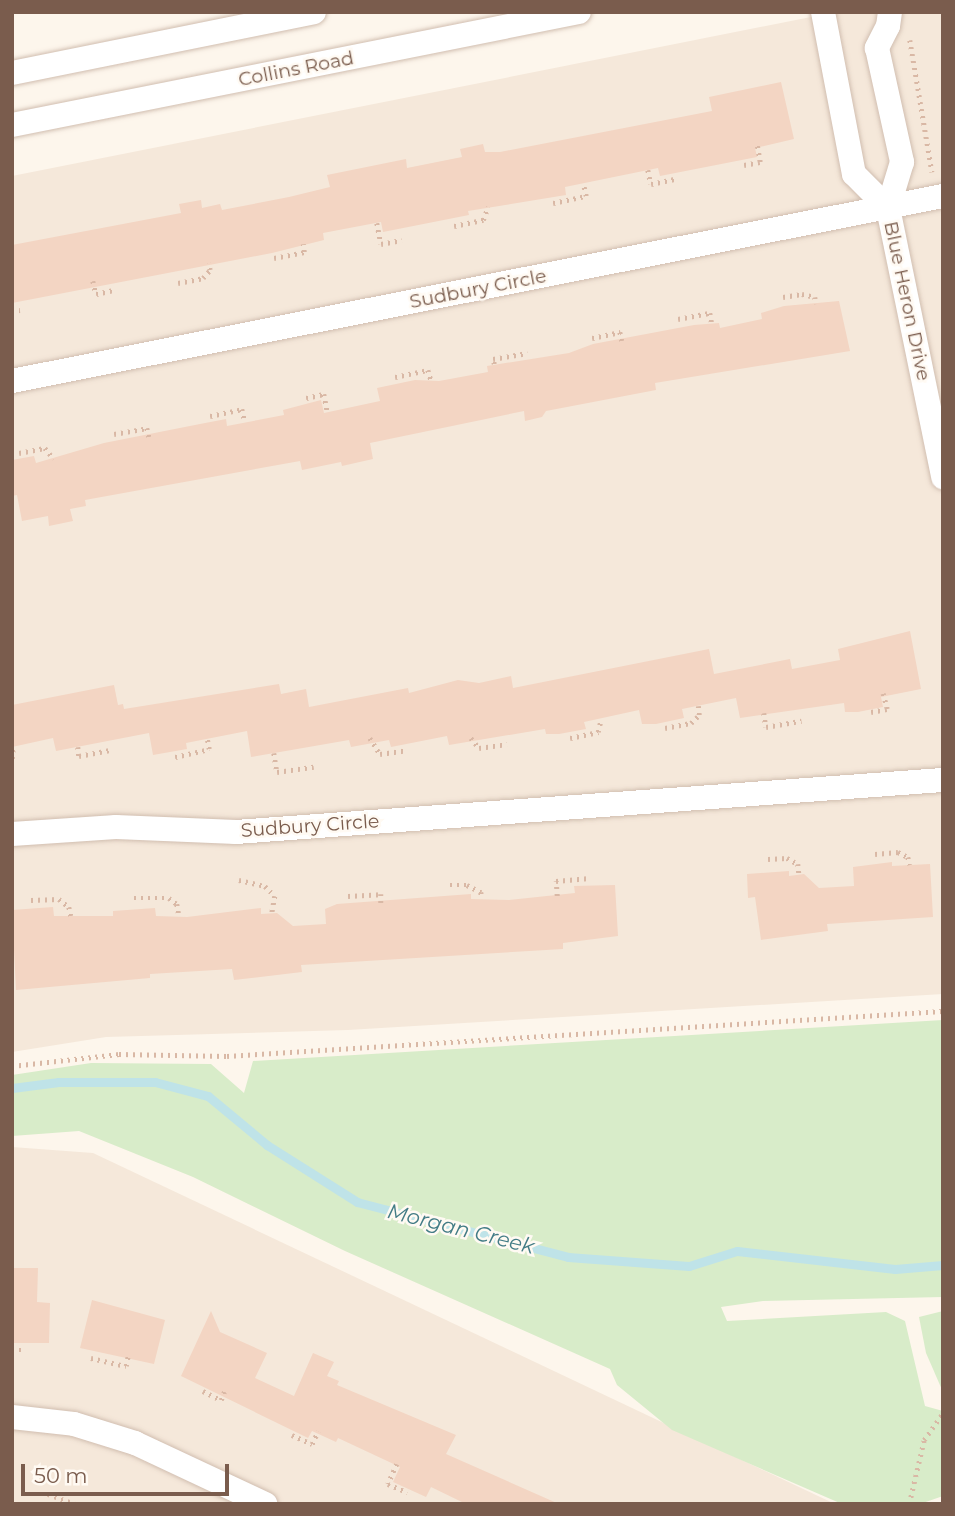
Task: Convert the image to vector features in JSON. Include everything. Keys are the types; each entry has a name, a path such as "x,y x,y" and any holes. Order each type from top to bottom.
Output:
{"street":[{"path":"12,73 314,12"},
{"name":"Collins Road","path":"12,125 579,12"},
{"name":"Blue Heron Drive","path":"823,12 854,174 888,208"},
{"name":"Blue Heron Drive","path":"890,12 888,26 877,48 902,162 888,208 943,477"},
{"name":"Sudbury Circle","path":"12,381 943,196"},
{"name":"Sudbury Circle","path":"12,834 116,827 215,833 943,780"},
{"path":"12,1417 74,1424 135,1443 265,1504"}],"path":[{"path":"910,40 931,167"},
{"path":"744,165 760,162 757,145"},
{"path":"648,170 651,184 674,179"},
{"path":"553,203 586,197 583,183"},
{"path":"454,226 484,220 488,207"},
{"path":"377,223 381,244 402,240"},
{"path":"274,258 304,252 303,244"},
{"path":"178,283 203,278 210,270 208,263"},
{"path":"93,281 96,294 114,290"},
{"path":"783,297 802,294 815,297 816,304"},
{"path":"12,312 20,310"},
{"path":"678,319 709,313 712,324"},
{"path":"592,338 620,332 622,341"},
{"path":"494,364 493,359 527,353"},
{"path":"395,377 428,370 431,380"},
{"path":"306,398 324,394 328,414"},
{"path":"210,416 242,408 245,422"},
{"path":"114,435 147,428 149,437"},
{"path":"19,453 45,448 54,459"},
{"path":"871,712 887,709 884,694"},
{"path":"665,728 691,723 699,715 698,706"},
{"path":"764,713 766,727 801,721"},
{"path":"570,738 597,732 601,719"},
{"path":"175,757 209,749 207,738"},
{"path":"370,738 380,754 407,750"},
{"path":"471,738 479,748 507,744"},
{"path":"12,759 13,747"},
{"path":"78,747 79,756 111,750"},
{"path":"274,753 277,772 314,767"},
{"path":"875,854 898,852 908,857 910,865"},
{"path":"768,859 787,858 798,864 799,874"},
{"path":"557,896 556,881 590,878"},
{"path":"239,880 270,891 275,896 272,913"},
{"path":"450,885 467,885 481,892 482,898"},
{"path":"348,896 381,894 382,904"},
{"path":"134,898 169,898 177,904 179,915"},
{"path":"31,900 59,899 69,907 71,916"},
{"path":"12,1066 119,1054 227,1056 943,1011"},
{"path":"12,1350 22,1350"},
{"path":"91,1358 126,1366 128,1356"},
{"path":"203,1391 221,1400 225,1392"},
{"path":"909,1504 924,1440 943,1413"},
{"path":"292,1435 312,1444 318,1431"},
{"path":"397,1464 388,1483 407,1492"},
{"path":"48,1494 76,1504"}],"shaded area":[{"path":"836,12 943,12 943,994 348,1030 106,1037 12,1052 12,176"},
{"path":"12,1147 93,1153 835,1504 12,1504"}],"green space":[{"path":"943,1020 943,1297 763,1301 721,1307 727,1321 886,1312 905,1321 925,1406 943,1411 943,1496 920,1504 842,1504 672,1430 617,1385 610,1369 345,1251 193,1177 79,1131 12,1136 12,1075 91,1063 211,1064 244,1093 253,1061"},
{"path":"943,1311 943,1392 926,1353 919,1317"}],"building":[{"path":"781,82 794,139 755,148 757,157 660,176 658,168 565,187 566,195 468,211 469,215 383,232 381,222 323,233 324,240 272,253 12,303 12,245 181,213 179,204 201,200 202,208 220,204 222,210 289,197 330,187 327,175 406,159 407,168 462,157 460,149 483,144 485,152 500,152 712,111 709,97"},
{"path":"839,301 850,351 655,383 656,390 546,411 542,417 525,421 524,411 370,443 373,459 342,466 341,462 302,470 300,461 85,500 86,506 70,509 73,521 49,526 48,516 22,521 17,495 12,496 12,460 34,456 36,463 104,443 200,424 226,419 227,426 284,415 283,410 321,400 324,413 380,401 377,388 415,380 439,381 488,372 487,366 569,353 593,344 694,325 719,323 720,328 762,319 761,313 784,306"},
{"path":"910,631 921,689 881,697 883,707 858,712 845,712 844,703 740,718 736,698 682,709 684,718 656,724 642,724 639,710 584,722 586,729 559,734 546,734 545,729 449,745 447,736 391,747 389,740 351,747 349,740 251,757 247,731 186,743 187,749 153,755 149,733 56,751 53,738 12,747 12,705 114,685 118,705 123,704 124,709 279,684 281,694 306,689 309,707 408,688 409,693 458,680 479,683 511,676 513,688 709,649 714,674 790,659 792,669 840,660 838,649"},
{"path":"892,862 892,866 930,864 933,917 827,924 828,931 761,940 755,897 748,898 747,874 789,871 789,876 804,874 819,888 854,886 853,867"},
{"path":"615,885 618,936 563,943 563,949 301,965 302,972 234,980 232,969 150,974 150,978 16,990 12,910 53,907 54,916 113,916 113,911 155,908 156,916 187,917 261,908 261,914 277,913 293,926 326,924 325,909 337,904 471,894 471,899 509,900 575,893 574,886"},
{"path":"12,1268 38,1268 37,1302 50,1303 49,1343 12,1343"},
{"path":"92,1300 165,1320 154,1364 80,1348"},
{"path":"211,1311 220,1332 267,1353 255,1378 294,1396 313,1353 334,1362 327,1376 339,1381 337,1385 456,1435 446,1454 559,1504 466,1504 431,1487 426,1497 393,1482 400,1467 338,1438 336,1442 312,1431 308,1438 181,1376"}],"waterway":[{"name":"Morgan Creek","path":"12,1088 59,1082 155,1082 208,1096 267,1145 357,1202 568,1257 689,1266 737,1251 895,1269 943,1265"}]}
